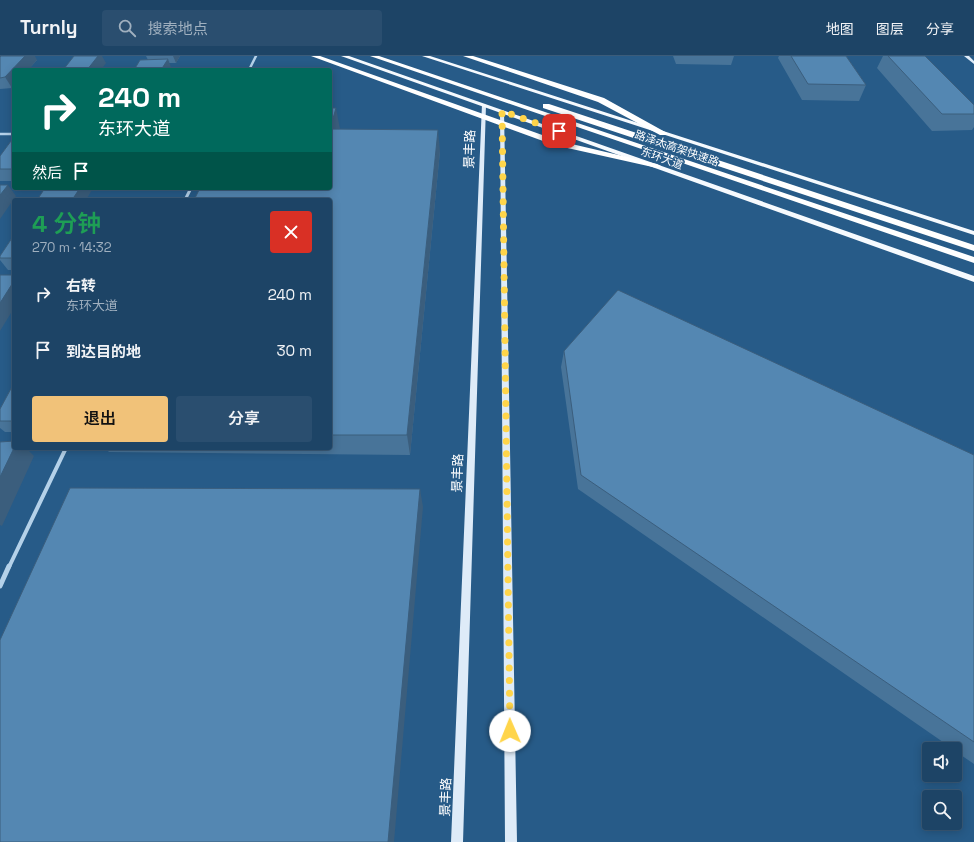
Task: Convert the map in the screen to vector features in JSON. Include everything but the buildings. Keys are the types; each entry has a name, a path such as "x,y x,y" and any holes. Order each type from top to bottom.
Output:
{"highway":[{"path":"314,56 557,143 657,166"},
{"name":"路泽太高架快速路","path":"373,56 974,260"},
{"name":"路泽太高架快速路","path":"395,56 974,248"},
{"path":"466,56 601,100 663,133"}],"main road":[{"name":"东环大道","path":"344,56 974,279"},
{"name":"东环大道","path":"425,56 974,233"}],"street":[{"path":"250,68 256,56"},
{"path":"966,56 974,63"},
{"name":"景丰路","path":"456,842 484,105"},
{"path":"502,111 511,842"},
{"path":"0,134 12,134"},
{"path":"0,586 65,450"}],"route":[{"path":"510,731 502,111 559,131"}]}
